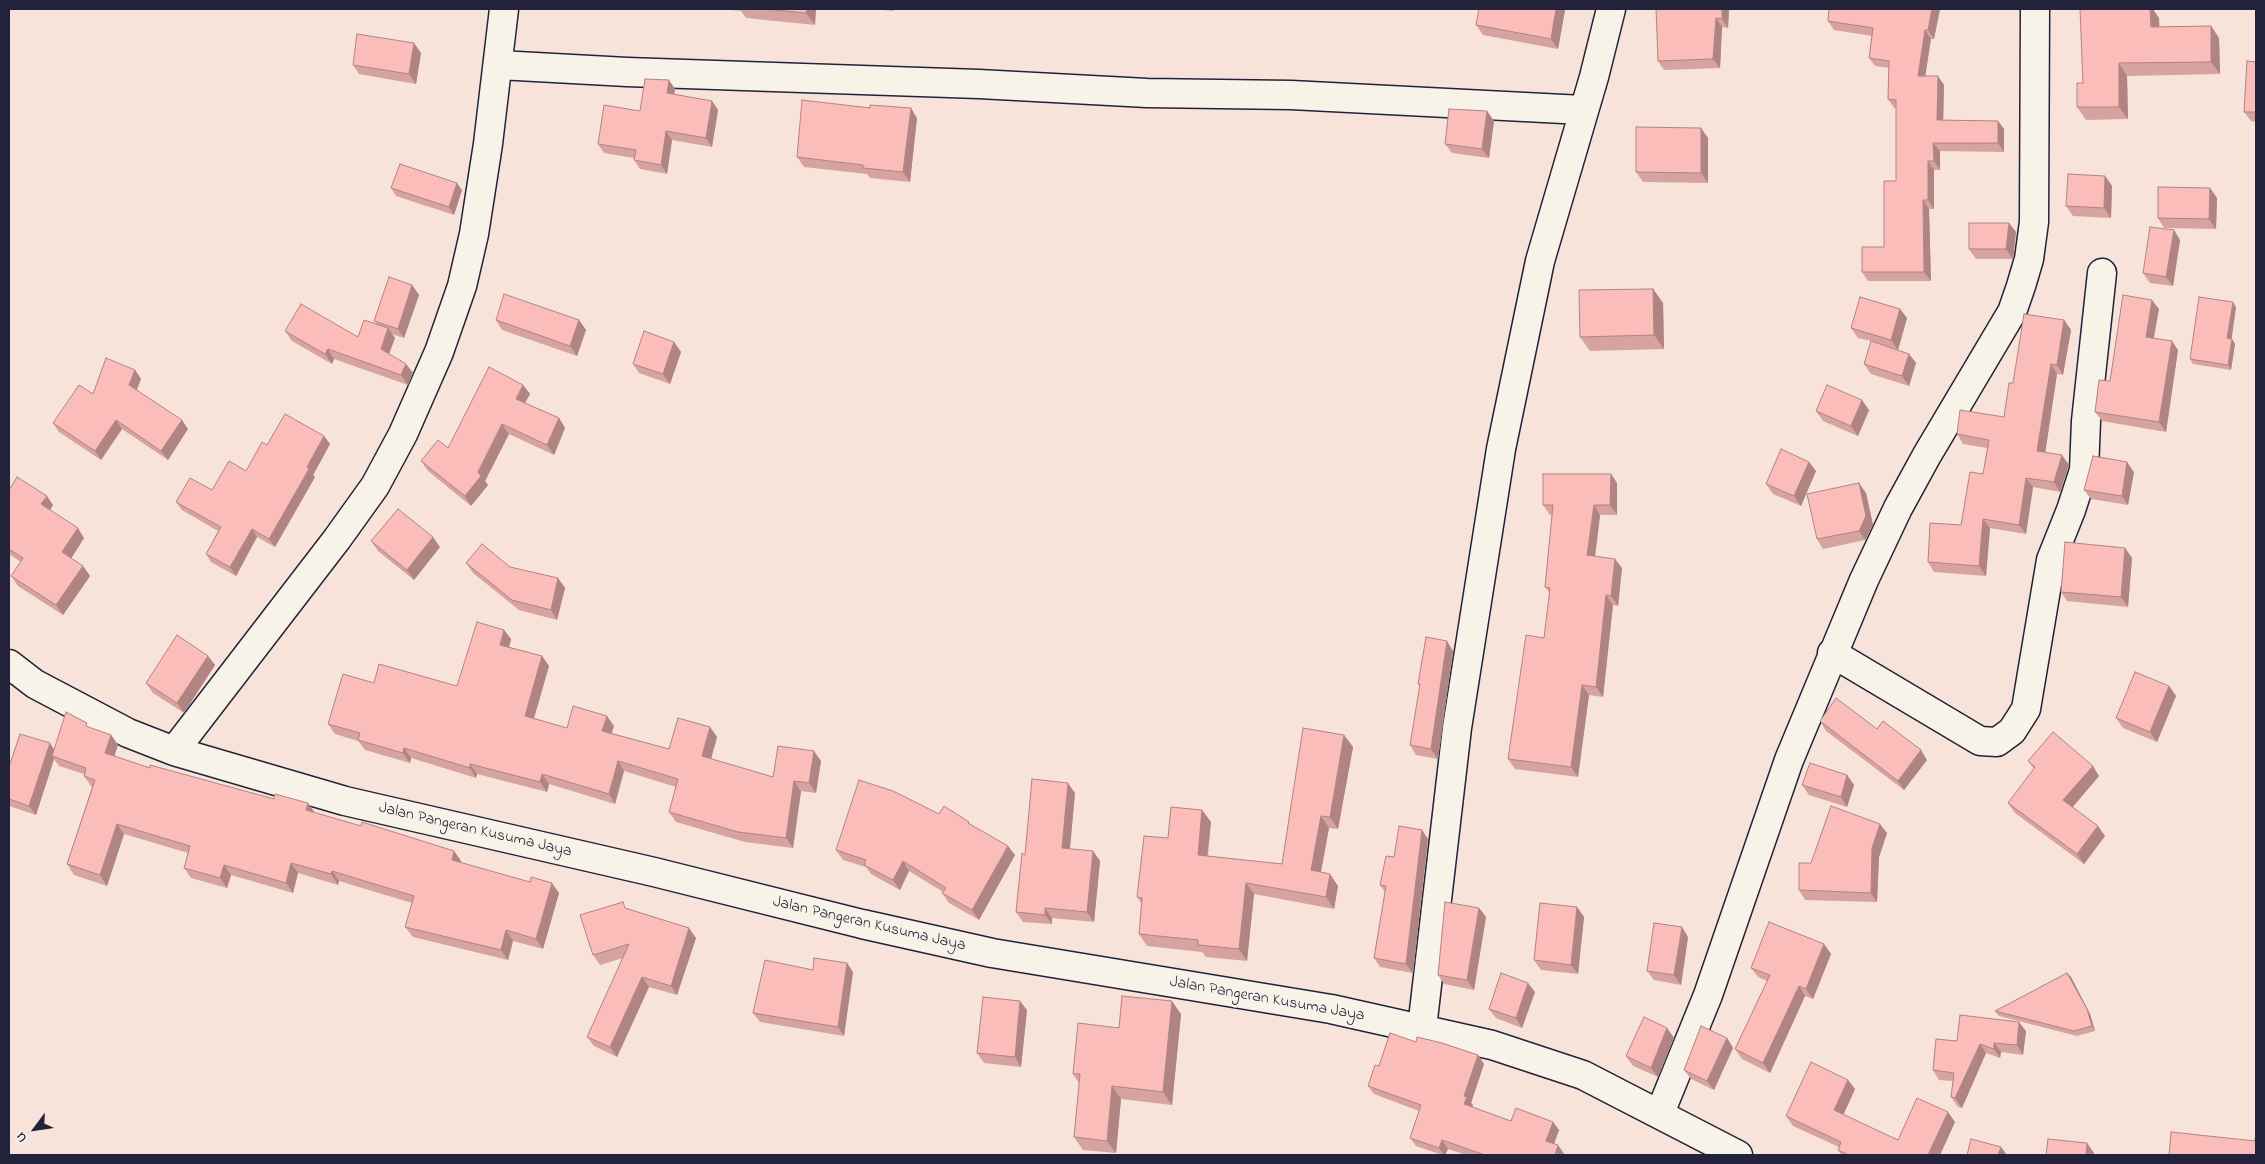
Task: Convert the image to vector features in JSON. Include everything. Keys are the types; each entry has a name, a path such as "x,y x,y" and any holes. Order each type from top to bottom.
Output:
{"street":[{"path":"174,751 337,539 375,486 403,434 440,352 462,286 474,234 499,65 504,9"},
{"path":"1422,1028 1457,728 1501,449 1540,261 1611,9"},
{"path":"1660,1113 1708,995 1789,760 1832,653 1898,508 1951,412 2012,312 2021,286 2029,259 2034,222 2035,9"},
{"path":"499,65 627,72 979,84 1147,93 1300,96 1584,110"},
{"path":"1832,653 1980,741 1997,742 2012,731 2026,709 2051,560 2072,510 2084,470 2086,421 2102,273"},
{"name":"Jalan Pangeran Kusuma Jaya","path":"9,664 34,684 84,712 128,733 174,751 345,801 654,872 862,924 983,951 1331,1010 1422,1028 1492,1045 1583,1075 1660,1113 1738,1155"}],"building":[{"path":"764,9 807,9 806,13"},
{"path":"1479,9 1556,9 1551,39 1476,25"},
{"path":"1656,9 1722,9 1722,19 1716,18 1713,59 1658,61"},
{"path":"1829,9 1932,9 1928,30 1925,30 1918,76 1938,76 1937,120 1998,121 1998,143 1933,143 1934,161 1928,161 1928,200 1923,200 1924,272 1862,272 1862,247 1884,247 1884,181 1896,181 1896,100 1888,99 1889,61 1869,58 1873,28 1828,21"},
{"path":"2080,9 2150,9 2151,27 2211,26 2211,62 2119,63 2119,107 2077,107 2077,83 2083,83"},
{"path":"357,34 414,43 409,74 353,65"},
{"path":"2247,61 2256,62 2256,112 2244,112"},
{"path":"645,79 669,80 667,93 712,101 706,138 666,131 661,165 634,160 636,150 598,144 604,105 640,111"},
{"path":"802,100 870,108 870,105 911,108 903,172 863,168 863,165 797,157"},
{"path":"1449,109 1487,111 1482,149 1445,144"},
{"path":"1636,127 1701,128 1701,173 1636,172"},
{"path":"400,164 457,183 449,207 391,188"},
{"path":"2068,174 2105,176 2104,208 2066,206"},
{"path":"2158,187 2210,188 2209,219 2158,218"},
{"path":"1969,223 2009,223 2006,249 1969,249"},
{"path":"2150,227 2174,230 2166,277 2143,273"},
{"path":"389,277 412,285 398,329 374,321"},
{"path":"1653,289 1654,335 1580,337 1579,290"},
{"path":"504,294 579,320 570,346 496,320"},
{"path":"2123,295 2152,300 2146,337 2172,341 2159,422 2095,412 2099,380 2110,381"},
{"path":"1860,297 1900,309 1891,340 1851,328"},
{"path":"2199,297 2233,302 2227,338 2232,339 2228,365 2190,359"},
{"path":"301,304 358,337 364,320 388,328 381,349 406,364 401,375 328,349 325,354 285,331"},
{"path":"2024,314 2064,320 2057,365 2051,364 2037,451 2062,455 2054,482 2026,478 2019,525 1983,519 1979,566 1928,562 1930,523 1961,525 1970,472 1983,474 1989,440 1957,434 1960,410 2004,417 2009,383 2013,383"},
{"path":"644,331 674,342 663,374 633,364"},
{"path":"1871,341 1909,354 1902,376 1864,364"},
{"path":"106,358 135,370 129,385 182,420 161,451 116,420 95,451 53,423 79,385 93,394"},
{"path":"489,367 523,385 516,399 559,418 547,445 502,424 478,472 481,476 465,496 421,461 438,440 448,448"},
{"path":"1827,385 1862,400 1851,426 1816,411"},
{"path":"285,414 324,436 307,467 309,469 269,539 252,529 230,567 206,554 221,527 176,502 190,478 212,490 229,461 246,471 262,442 267,445"},
{"path":"1781,449 1809,462 1794,496 1766,484"},
{"path":"2093,456 2127,462 2122,496 2084,490"},
{"path":"1543,474 1611,474 1610,505 1594,505 1587,555 1615,559 1611,596 1606,595 1596,687 1582,685 1571,767 1508,759 1526,635 1544,638 1550,588 1545,587 1553,505 1543,505"},
{"path":"17,477 47,496 41,504 78,528 62,552 83,566 56,605 11,576 23,558 9,549 9,490"},
{"path":"1859,483 1866,516 1859,531 1817,539 1807,494"},
{"path":"398,509 433,537 407,570 371,541"},
{"path":"2065,542 2125,548 2121,597 2061,592"},
{"path":"482,544 510,567 558,578 551,610 512,600 466,563"},
{"path":"477,622 504,630 500,645 542,656 525,716 567,728 573,706 607,716 602,731 669,749 678,718 710,727 702,756 773,777 778,746 814,751 809,783 794,781 786,838 738,832 669,812 678,779 618,761 609,794 542,774 540,782 470,764 470,768 404,748 403,753 358,740 360,733 328,724 343,674 374,683 379,664 457,686"},
{"path":"177,635 208,656 177,703 146,683"},
{"path":"1426,637 1447,641 1431,749 1410,745"},
{"path":"2135,672 2169,686 2150,732 2116,718"},
{"path":"1836,698 1877,729 1883,721 1921,750 1898,781 1820,721"},
{"path":"66,712 87,723 86,726 111,735 105,753 150,768 150,765 274,799 275,794 308,803 306,810 361,826 362,822 454,851 452,860 530,882 531,877 552,883 536,939 506,930 501,950 405,927 414,896 332,871 331,874 291,863 286,883 224,865 220,878 184,868 190,846 117,824 100,875 67,864 95,780 84,776 86,768 52,756"},
{"path":"1303,728 1344,735 1330,817 1321,816 1311,870 1330,874 1326,897 1246,883 1239,949 1198,945 1198,940 1139,934 1142,898 1137,897 1144,836 1168,838 1171,807 1202,810 1198,855 1282,864"},
{"path":"2053,732 2093,766 2063,800 2098,826 2077,854 2008,803 2035,767 2028,761"},
{"path":"20,734 50,743 29,806 9,799 9,767"},
{"path":"1810,763 1847,775 1841,797 1802,785"},
{"path":"1032,779 1068,783 1062,848 1093,851 1087,912 1045,908 1045,915 1016,912 1022,853 1025,855"},
{"path":"859,780 893,791 939,814 944,806 968,823 1008,846 972,910 942,893 946,888 903,861 893,880 864,865 866,860 836,850"},
{"path":"1831,806 1880,824 1872,848 1871,893 1799,890 1799,863 1811,863"},
{"path":"1399,826 1422,830 1406,964 1374,958 1386,886 1380,885 1386,856 1394,857"},
{"path":"623,902 625,908 689,928 671,986 642,977 610,1047 587,1037 629,944 593,955 580,915"},
{"path":"1445,902 1479,908 1467,980 1438,975"},
{"path":"1540,903 1577,907 1571,965 1534,960"},
{"path":"1769,922 1824,944 1806,989 1799,986 1763,1063 1735,1049 1770,975 1751,968"},
{"path":"1654,923 1682,927 1674,975 1647,971"},
{"path":"814,958 847,963 838,1027 753,1013 765,960 813,970"},
{"path":"1501,973 1528,983 1516,1018 1489,1009"},
{"path":"2067,973 2087,1009 2092,1026 2074,1031 1995,1011"},
{"path":"1122,996 1172,1001 1163,1092 1112,1086 1107,1141 1074,1137 1080,1074 1073,1074 1078,1023 1119,1028"},
{"path":"983,997 1020,1001 1015,1057 977,1053"},
{"path":"1960,1015 2019,1022 2017,1045 1994,1043 1994,1049 1980,1044 1955,1098 1951,1097 1954,1073 1933,1070 1936,1039 1957,1041"},
{"path":"1644,1017 1667,1028 1651,1068 1626,1056"},
{"path":"1701,1026 1727,1038 1707,1081 1684,1070"},
{"path":"1390,1033 1416,1042 1417,1037 1442,1043 1478,1055 1464,1096 1467,1097 1464,1104 1511,1121 1516,1108 1553,1122 1546,1141 1558,1145 1555,1155 1485,1155 1442,1140 1439,1148 1410,1138 1421,1105 1368,1086 1375,1065 1379,1066"},
{"path":"1811,1062 1848,1080 1834,1110 1898,1140 1917,1098 1948,1112 1928,1155 1849,1155 1838,1150 1841,1142 1786,1116"},
{"path":"2171,1132 2255,1141 2256,1138 2256,1155 2169,1155"},
{"path":"1971,1139 2001,1147 1998,1155 1967,1155"},
{"path":"2048,1139 2087,1143 2086,1155 2046,1155"}]}
